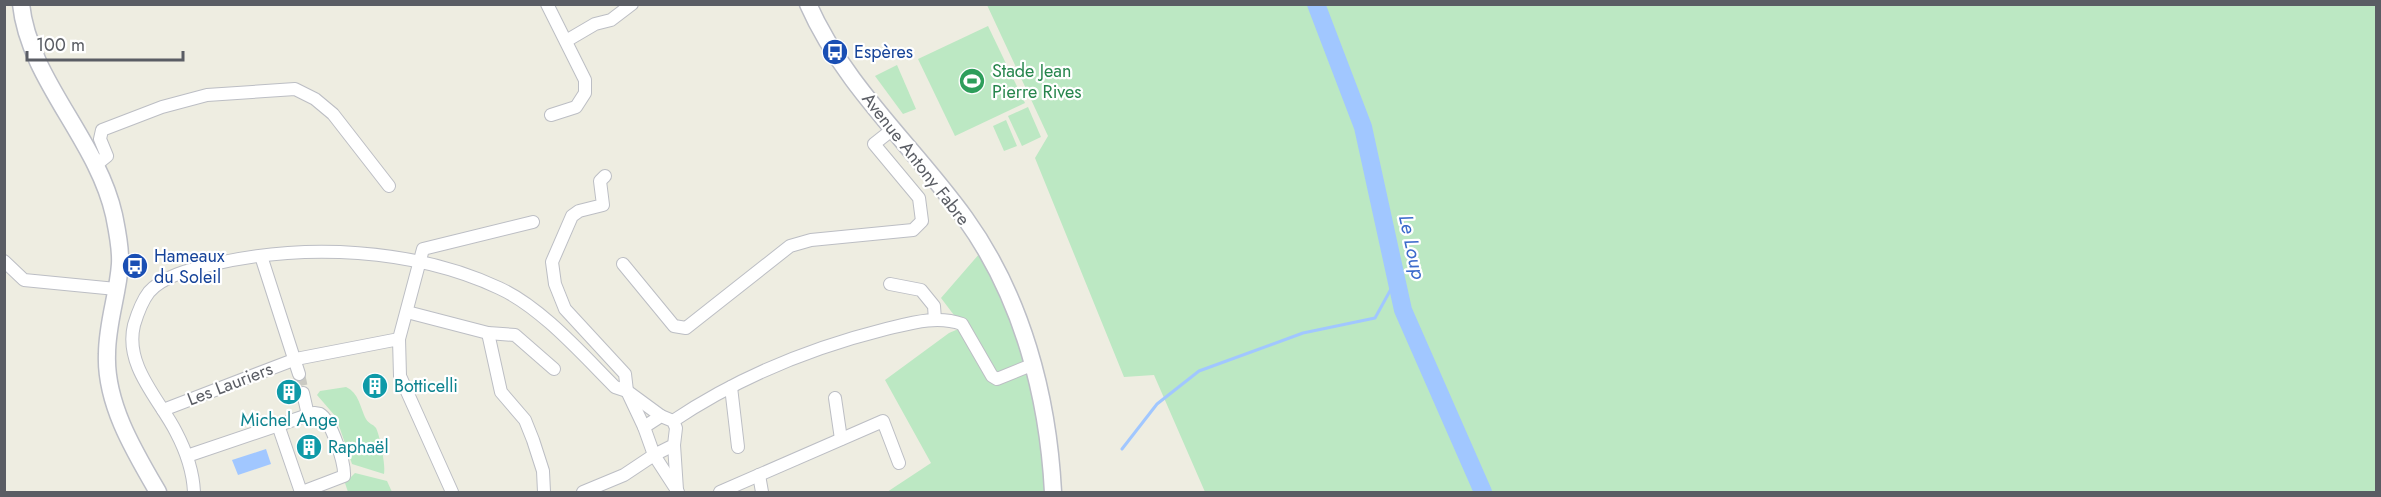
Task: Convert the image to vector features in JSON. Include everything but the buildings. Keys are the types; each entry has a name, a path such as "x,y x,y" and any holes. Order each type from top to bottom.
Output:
{"main road":[{"path":"21,4 30,43 58,98 97,164 114,215 120,249 106,356 112,397 139,460 158,492"},
{"name":"Avenue Antony Fabre","path":"808,4 848,72 966,219 1001,283 1034,364 1050,440 1053,492"},
{"path":"118,411 167,492"}],"street":[{"path":"547,4 585,81 585,93 576,107 551,116"},
{"path":"566,41 595,24 611,20 632,4"},
{"path":"97,164 107,156 100,140 102,130 113,124 162,106 207,95 295,89 315,99 333,114 389,186"},
{"path":"623,264 674,326 686,328 790,246 811,240 914,230 922,221 919,198 874,144 892,129"},
{"path":"605,176 600,181 603,205 579,211 572,216 552,262 555,284 565,309 625,374 627,392 644,427 654,455 677,492"},
{"path":"452,492 400,376 399,339 420,253 428,247 533,222"},
{"path":"195,492 187,456 164,410 148,390 135,352 134,327 143,302 161,282 196,268 308,250 418,262 459,272 501,288 533,310 615,387 627,392 673,422 676,428 674,445 677,492"},
{"path":"261,256 279,320 297,359 300,374"},
{"path":"4,261 24,280 116,290"},
{"path":"890,284 921,290 933,306 935,320"},
{"path":"407,312 488,333 515,336 554,369"},
{"path":"673,422 719,392 834,342 918,321 947,318 962,324 992,376 997,379 1034,364"},
{"path":"488,333 501,392 525,420 543,471 544,492"},
{"name":"Les Lauriers","path":"164,410 297,359 399,339"},
{"path":"731,387 738,447"},
{"path":"303,393 308,415"},
{"path":"835,398 841,439"},
{"path":"187,456 278,425 308,415 320,414 328,420 345,473 342,478 302,492 278,425"},
{"path":"644,427 661,416"},
{"path":"720,492 883,421 898,464"},
{"path":"584,492 624,475 674,445"},
{"path":"759,475 762,492"}],"green space":[{"path":"987,5 2376,5 2376,492 1205,492 1154,375 1124,377 1035,158 1048,136"},
{"name":"Stade Jean Pierre Rives","path":"988,26 1025,103 955,136 918,59"},
{"path":"897,65 916,109 903,114 875,76"},
{"path":"1028,107 1041,137 1022,146 1008,116"},
{"path":"1006,120 1017,146 1004,151 993,126"},
{"path":"980,253 1026,349 1058,492 887,492 931,463 885,380 949,333 963,327 941,298"},
{"path":"346,387 354,393 368,422 376,428 382,451 384,474 352,464 336,417 317,395 320,391"},
{"path":"355,473 387,481 392,492 348,492 345,483"}],"water":[{"path":"266,449 271,464 238,475 232,460"}],"waterway":[{"name":"Le Loup","path":"1316,4 1363,127 1403,310 1483,492"},
{"path":"1122,449 1157,404 1199,371 1303,333 1375,318 1396,280"}],"tunnel":[{"path":"299,374 303,393"}],"place":[{"name":"Espères","path":"835,52"},
{"name":"Stade Jean Pierre Rives","path":"972,81"},
{"name":"Hameaux du Soleil","path":"135,266"},
{"name":"Botticelli","path":"375,386"},
{"name":"Michel Ange","path":"289,392"},
{"name":"Raphaël","path":"309,447"}]}
